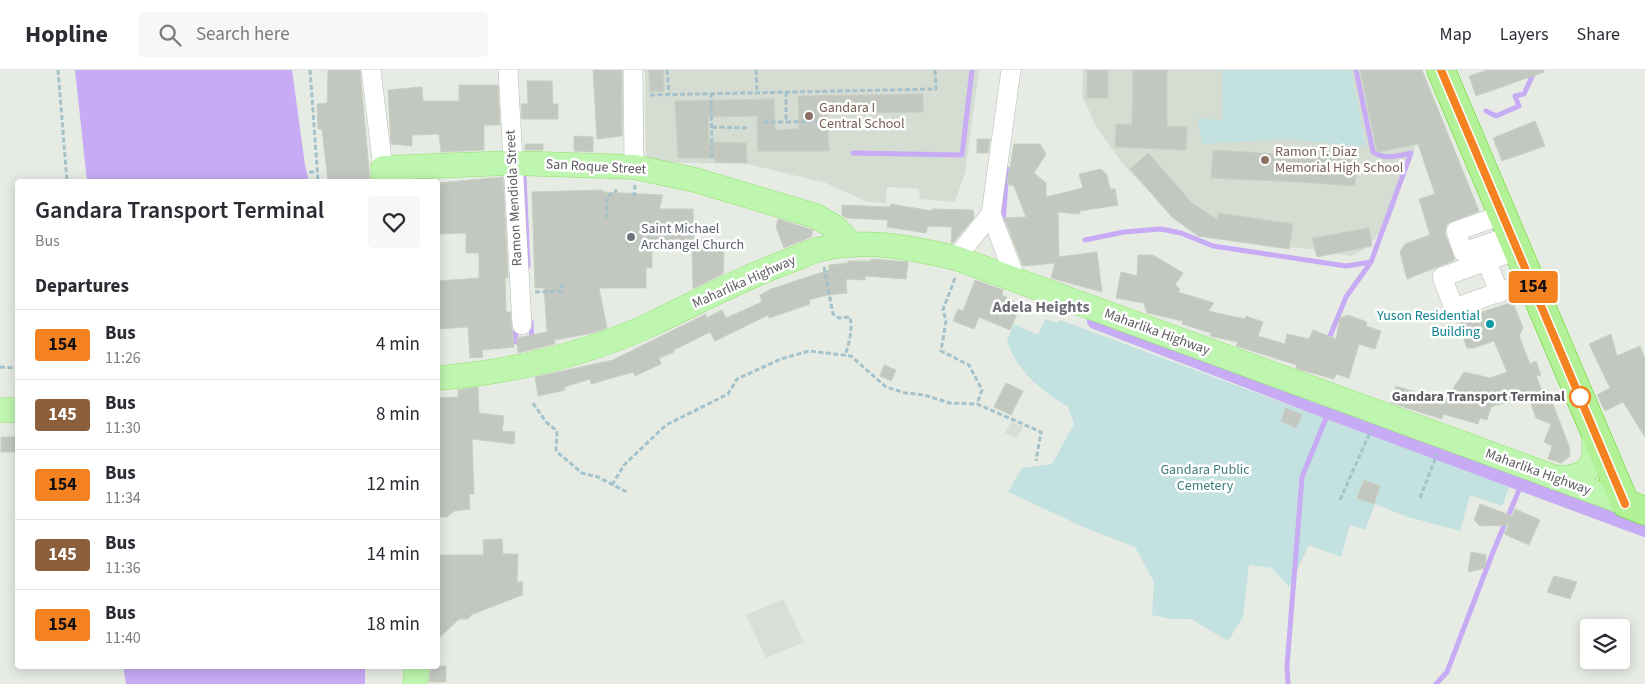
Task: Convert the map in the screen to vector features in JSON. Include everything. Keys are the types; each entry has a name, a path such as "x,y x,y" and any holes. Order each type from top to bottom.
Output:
{"highway":[{"path":"1441,70 1498,238 1530,281 1611,470 1635,507"}],"main road":[{"name":"San Roque Street","path":"383,175 512,163 634,167 695,180 816,216 836,228 852,245"},
{"name":"Maharlika Highway","path":"442,378 525,367 564,357 642,328 757,273 820,249 852,245 899,245 959,259 1635,507"},
{"path":"0,410 15,410"},
{"path":"1556,478 1576,478 1583,474 1592,460 1595,450 1593,427"},
{"path":"1591,491 1604,492 1608,489 1611,483 1611,470"},
{"path":"414,684 416,669"}],"street":[{"path":"371,70 383,175"},
{"name":"Ramon Mendiola Street","path":"508,70 522,325"},
{"path":"633,70 634,167"},
{"path":"959,259 991,214 1010,70"},
{"path":"991,214 1016,280"},
{"path":"1498,238 1442,277 1454,308 1530,281"},
{"path":"1498,238 1498,293"}],"path":[{"path":"58,70 67,179"},
{"path":"310,70 318,179"},
{"path":"667,70 669,94"},
{"path":"756,70 757,93"},
{"path":"634,95 936,89 936,70"},
{"path":"786,92 786,122"},
{"path":"711,94 712,158"},
{"path":"763,122 820,121"},
{"path":"712,128 748,128"},
{"path":"309,172 317,172"},
{"path":"607,218 607,197 617,190"},
{"path":"820,249 834,314 839,318 850,316 851,320 850,341 846,356"},
{"path":"959,259 943,310 946,321 941,351 969,365 982,390 977,404"},
{"path":"519,293 562,291 562,285"},
{"path":"612,485 624,465 666,425 728,394 737,379 780,359 809,350 851,356 886,387 950,403 964,402 977,404 1041,432 1036,461"},
{"path":"0,367 15,368"},
{"path":"533,403 546,422 557,431 556,451 582,473 598,477 627,492"},
{"path":"1340,500 1370,433"},
{"path":"1420,498 1436,458"}],"shaded area":[{"path":"75,70 292,70 308,179 87,179"},
{"name":"Gandara I Central School","path":"645,70 979,70 965,173 955,202 920,199 919,189 887,187 886,203 867,202 826,183 748,164 646,162"},
{"name":"Ramon T. Diaz Memorial High School","path":"1083,70 1398,70 1415,134 1415,148 1389,222 1365,249 1351,256 1318,250 1249,243 1179,221 1127,169 1098,130 1082,96"},
{"path":"1011,422 1023,427 1017,439 1005,433"},
{"path":"783,599 804,642 766,658 746,615"},
{"path":"124,669 365,669 365,684 126,684"}],"green space":[{"path":"1222,70 1351,70 1366,147 1288,139 1202,144 1197,118 1223,120"},
{"name":"Gandara Public Cemetery","path":"1045,319 1058,323 1060,320 1509,487 1502,506 1470,495 1460,531 1408,517 1375,504 1365,530 1350,525 1341,557 1309,545 1289,587 1272,568 1249,565 1243,617 1228,641 1191,619 1170,619 1152,615 1154,582 1135,547 1088,529 1008,492 1022,468 1052,464 1074,424 1068,407 1032,380 1017,362 1007,341 1014,324 1038,335"}],"building":[{"path":"328,70 360,70 370,179 328,179 322,129 318,129 317,104 327,103"},
{"path":"593,70 622,70 622,136 597,139"},
{"path":"649,70 663,70 664,91 650,92"},
{"path":"1087,70 1108,70 1108,98 1087,98"},
{"path":"1133,70 1167,70 1167,126 1187,127 1186,150 1115,147 1116,124 1132,125"},
{"path":"1360,70 1422,70 1479,211 1447,224 1445,234 1455,259 1453,261 1407,279 1400,252 1405,244 1430,235 1419,199 1435,194 1418,144 1377,152"},
{"path":"1488,70 1543,70 1544,72 1476,96 1469,76"},
{"path":"527,81 552,81 553,104 558,104 558,119 522,119 521,104 528,104"},
{"path":"459,85 498,85 500,125 484,125 484,150 441,152 439,134 412,135 412,146 391,144 388,90 422,87 423,101 459,101"},
{"path":"923,94 923,112 827,114 829,151 758,151 757,116 708,117 709,142 746,143 747,163 715,162 715,158 678,158 675,101 774,99 775,130 799,129 798,96"},
{"path":"1535,121 1545,146 1502,161 1493,138"},
{"path":"574,136 593,137 593,152 574,151"},
{"path":"977,139 990,139 988,153 977,153"},
{"path":"525,144 543,144 543,150 525,150"},
{"path":"1014,144 1040,144 1046,154 1034,173 1046,183 1046,197 1083,188 1079,174 1101,169 1107,175 1110,189 1115,189 1118,205 1080,211 1080,214 1058,212 1059,257 1097,252 1102,292 1051,278 1055,263 1023,266 1004,218 1026,217 1014,186 1007,184"},
{"path":"1213,150 1356,159 1355,186 1300,182 1299,180 1299,182 1211,178"},
{"path":"1148,153 1191,202 1217,220 1218,213 1293,224 1289,249 1198,236 1172,217 1130,169"},
{"path":"503,177 508,275 508,278 505,278 506,312 510,312 514,347 482,350 483,357 470,358 468,327 440,329 440,281 479,278 479,253 466,253 466,233 440,234 440,183"},
{"path":"603,190 603,192 663,195 659,209 693,209 694,241 718,241 718,250 724,251 723,274 693,289 692,242 652,242 652,268 646,268 646,288 599,288 607,328 593,333 554,340 555,344 518,353 517,338 547,332 544,288 535,288 532,192"},
{"path":"891,204 932,211 932,209 973,210 974,218 951,243 952,227 928,226 926,233 887,227 888,220 846,218 842,215 842,205 890,207"},
{"path":"778,219 813,230 811,237 784,248 776,227"},
{"path":"1369,228 1372,246 1317,257 1312,238"},
{"path":"1138,255 1153,255 1183,273 1175,285 1180,289 1178,292 1214,303 1208,311 1245,319 1246,316 1263,322 1258,336 1285,344 1287,334 1309,339 1313,330 1336,339 1340,318 1348,315 1367,322 1366,326 1381,331 1375,349 1359,344 1349,378 1336,374 1334,379 1301,370 1296,368 1297,365 1236,346 1238,342 1210,336 1211,333 1182,324 1183,321 1147,313 1144,303 1116,298 1121,272 1137,276"},
{"path":"871,259 908,262 906,279 865,276 865,280 846,279 847,293 809,300 810,304 769,318 768,315 715,341 710,332 659,358 661,364 635,376 633,372 591,384 590,379 564,387 565,390 538,396 535,377 613,360 706,314 706,318 722,310 726,318 762,302 760,295 771,289 829,270 829,265 848,263 848,261 870,261"},
{"path":"975,280 1003,290 1002,295 1021,305 1010,330 979,317 974,329 953,321 958,309 963,311"},
{"path":"1513,302 1523,328 1519,336 1530,364 1536,361 1541,375 1536,376 1546,400 1551,399 1569,446 1570,456 1561,463 1548,459 1552,446 1544,442 1551,424 1536,418 1528,395 1491,407 1487,420 1480,418 1478,424 1443,414 1442,419 1391,403 1396,386 1415,392 1414,396 1443,404 1464,372 1490,378 1507,372 1494,341 1474,348 1467,348 1457,320"},
{"path":"1611,334 1617,356 1640,346 1645,359 1645,437 1623,402 1605,411 1597,395 1610,388 1589,344"},
{"path":"884,365 896,370 891,381 880,376"},
{"path":"1006,383 1023,391 1011,415 994,407"},
{"path":"478,387 479,413 504,416 502,431 515,432 514,444 472,439 474,494 469,494 470,509 454,511 447,517 440,517 440,398 458,397 458,390"},
{"path":"1286,408 1302,415 1296,428 1281,421"},
{"path":"1,437 15,437 15,452 1,452"},
{"path":"1364,480 1380,486 1374,504 1357,498"},
{"path":"1480,504 1512,516 1515,509 1540,520 1529,545 1504,534 1509,525 1480,526 1474,520"},
{"path":"502,539 503,554 518,554 517,582 523,582 522,595 471,615 468,619 459,619 440,637 440,555 484,555 483,540"},
{"path":"1471,552 1486,555 1485,568 1468,572"},
{"path":"1554,576 1577,582 1570,599 1547,592"},
{"path":"440,666 446,666 446,682 429,682 431,669 440,669"}],"waterway":[{"path":"853,153 962,155 972,70"},
{"path":"1085,240 1124,232 1161,229 1181,233 1213,246 1346,266 1371,262 1411,153 1387,157 1373,152 1356,70"},
{"path":"1486,111 1496,116 1519,106 1515,96 1524,94 1535,70"},
{"path":"1003,223 1007,169"},
{"path":"524,177 528,266"},
{"path":"1328,341 1346,297 1371,262"},
{"path":"1095,321 1320,408 1645,529"},
{"path":"531,322 532,341"},
{"path":"515,325 516,342"},
{"path":"1288,684 1287,666 1302,477 1326,418 1320,408"},
{"path":"1436,684 1447,672 1519,490"}],"bus line":[{"name":"154","path":"1441,70 1625,504"}],"place":[{"name":"Gandara I Central School","path":"809,116"},
{"name":"Ramon T. Diaz Memorial High School","path":"1265,160"},
{"name":"Saint Michael Archangel Church","path":"631,237"},
{"name":"Yuson Residential Building","path":"1490,324"},
{"name":"Gandara Transport Terminal","path":"1580,397"}],"district":[{"name":"Adela Heights","path":"1041,307"}]}
